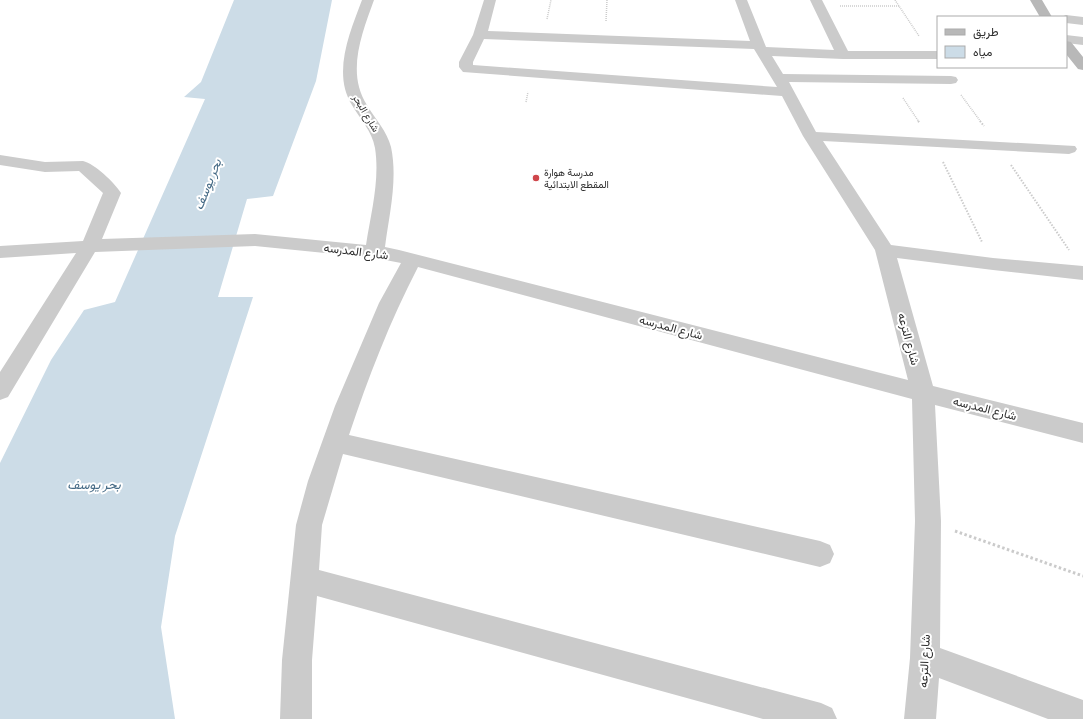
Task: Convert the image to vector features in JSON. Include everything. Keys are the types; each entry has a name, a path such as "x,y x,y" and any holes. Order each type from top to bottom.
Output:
{"street":[{"name":"شارع البحر","path":"368,0 354,40 350,72 351,87 355,98 379,134 383,149 384,179 375,252"},
{"path":"490,0 480,35 466,62 466,67 468,69 782,85 950,80"},
{"name":"شارع الترعه","path":"741,0 760,48 811,136 885,250 923,393 928,521 925,658 920,719"},
{"path":"1036,0 1045,16"},
{"path":"817,3 843,55"},
{"path":"1067,19 1083,21"},
{"path":"480,35 760,48 843,55 934,55"},
{"path":"1074,54 1083,41"},
{"path":"811,136 1069,148"},
{"path":"0,160 45,167 83,166 109,188 112,193 89,248 0,391"},
{"name":"شارع المدرسه","path":"0,252 89,248 125,244 256,240 375,252 412,260 923,393 1083,433"},
{"path":"885,250 993,264 1083,273"},
{"path":"296,719 297,660 309,525 334,442 389,303 412,260"},
{"path":"334,442 820,554"},
{"path":"304,579 821,719"},
{"path":"925,658 1083,716"}],"path":[{"path":"895,0 934,55"},
{"path":"817,3 899,6"},
{"path":"950,80 964,97 1070,251"},
{"path":"910,96 902,96 932,142 993,264"},
{"path":"956,97 964,97"},
{"path":"928,521 1083,576"}],"water":[{"name":"بحر يوسف","path":"234,0 332,0 316,81 273,196 247,199 218,297 253,297 175,536 161,627 175,719 0,719 0,463 51,360 84,310 115,302 205,99 184,97 201,82"}],"place":[{"name":"مدرسة هوارة المقطع اﻻبتدائية","path":"536,178"}]}
